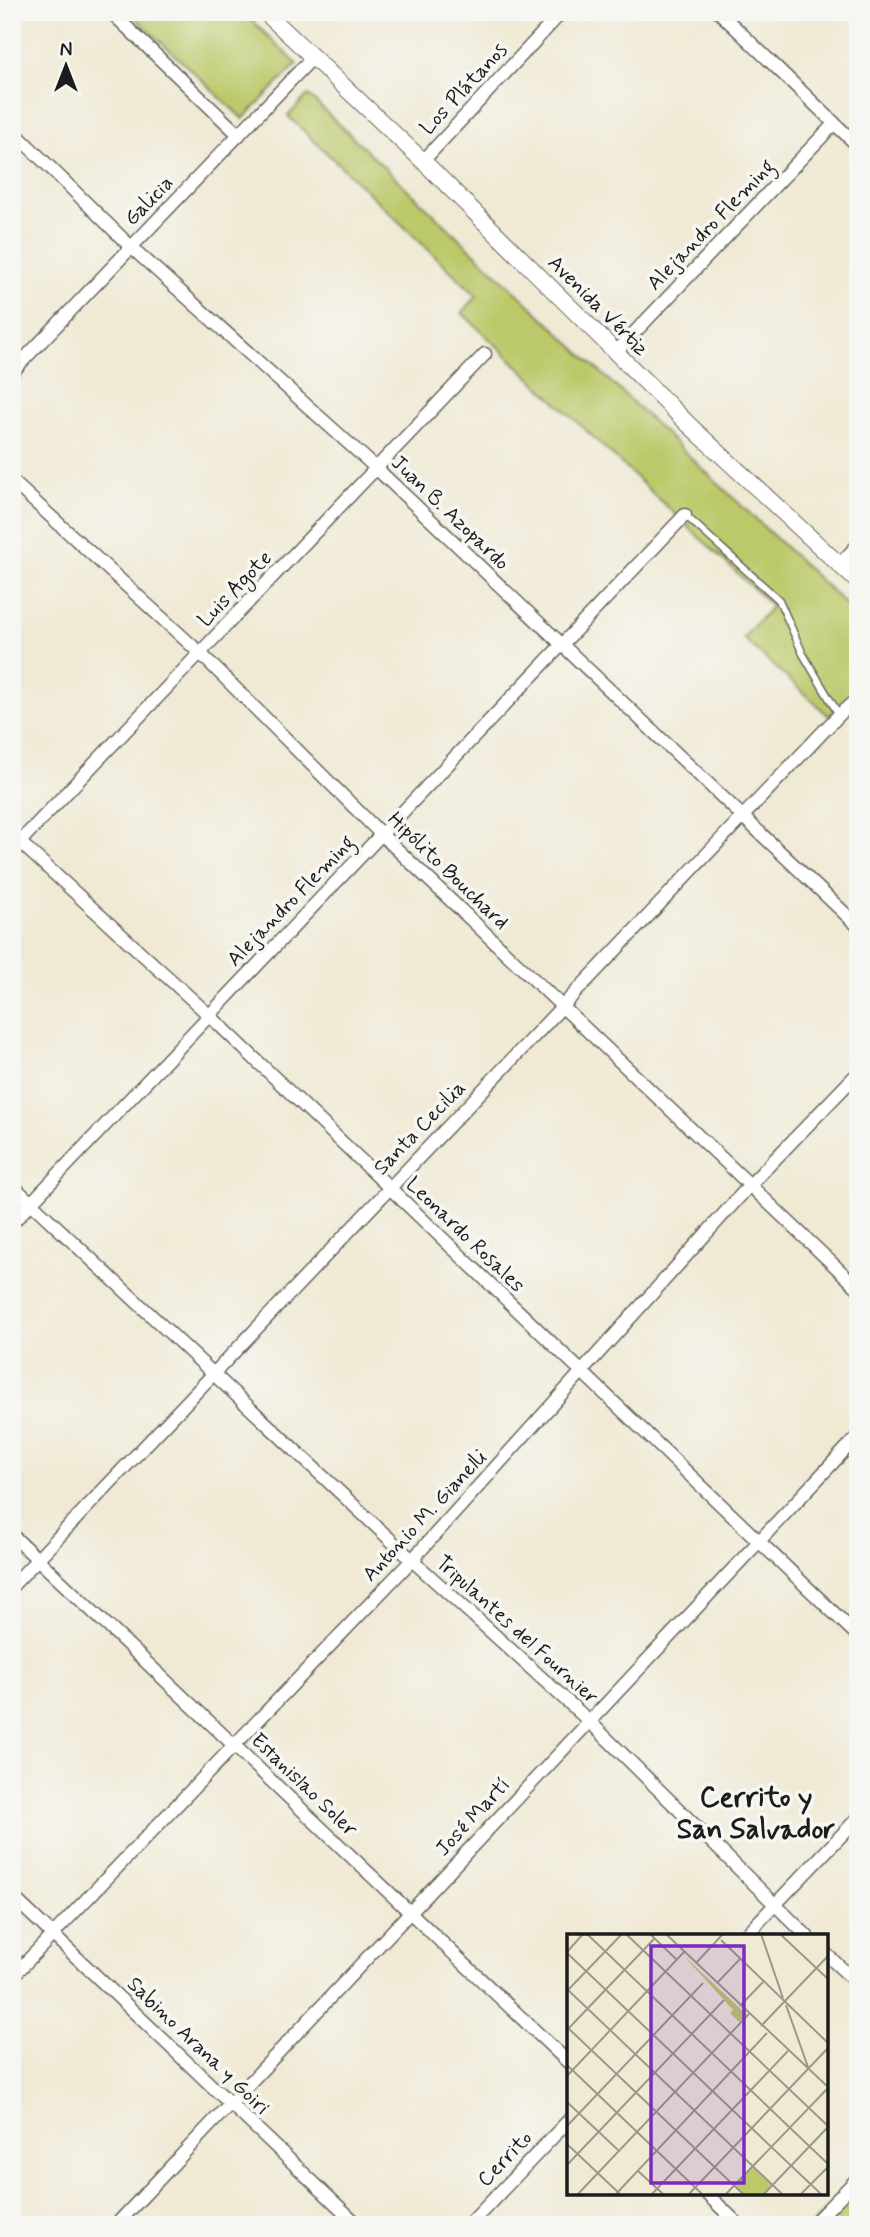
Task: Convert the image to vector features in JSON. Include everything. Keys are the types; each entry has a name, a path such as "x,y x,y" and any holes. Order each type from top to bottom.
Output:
{"street":[{"path":"111,12 239,135"},
{"name":"Avenida Vértiz","path":"265,12 423,161 761,494 858,582"},
{"name":"Los Plátanos","path":"423,161 562,12"},
{"path":"719,12 858,146"},
{"name":"Galicia","path":"12,372 313,57"},
{"name":"Alejandro Fleming","path":"615,353 834,124"},
{"name":"Juan B. Azopardo","path":"12,130 131,247 376,468 858,926"},
{"name":"Luis Agote","path":"15,842 200,653 485,354"},
{"name":"Hipólito Bouchard","path":"12,481 200,653 381,834 858,1288"},
{"name":"Alejandro Fleming","path":"12,1223 685,515"},
{"path":"840,564 858,545"},
{"name":"Santa Cecilia","path":"12,1586 858,698"},
{"name":"Leonardo Rosales","path":"15,842 209,1015 858,1636"},
{"name":"Antonio M. Gianelli","path":"12,1977 412,1560 749,1186 858,1073"},
{"name":"Tripulantes del Fournier","path":"12,1185 412,1560 589,1721 805,1934"},
{"name":"José Martí","path":"116,2225 858,1436"},
{"name":"Estanislao Soler","path":"12,1535 567,2061"},
{"path":"747,1934 858,1818"},
{"name":"Sabino Arana y Goiri","path":"12,1896 358,2225"},
{"path":"828,1956 858,1984"},
{"name":"Cerrito","path":"469,2225 567,2122"},
{"path":"812,2225 858,2178"},
{"path":"708,2195 739,2225"}],"lane":[{"path":"685,515 779,600 803,654 839,715"}],"green space":[{"path":"129,12 243,12 297,64 243,119"},
{"path":"308,95 858,616 858,690 829,716 743,638 772,606 462,313 477,296 288,116"},
{"path":"858,2178 858,2225 812,2225"}],"district":[{"name":"Cerrito y San Salvador","path":"756,1814"}]}
